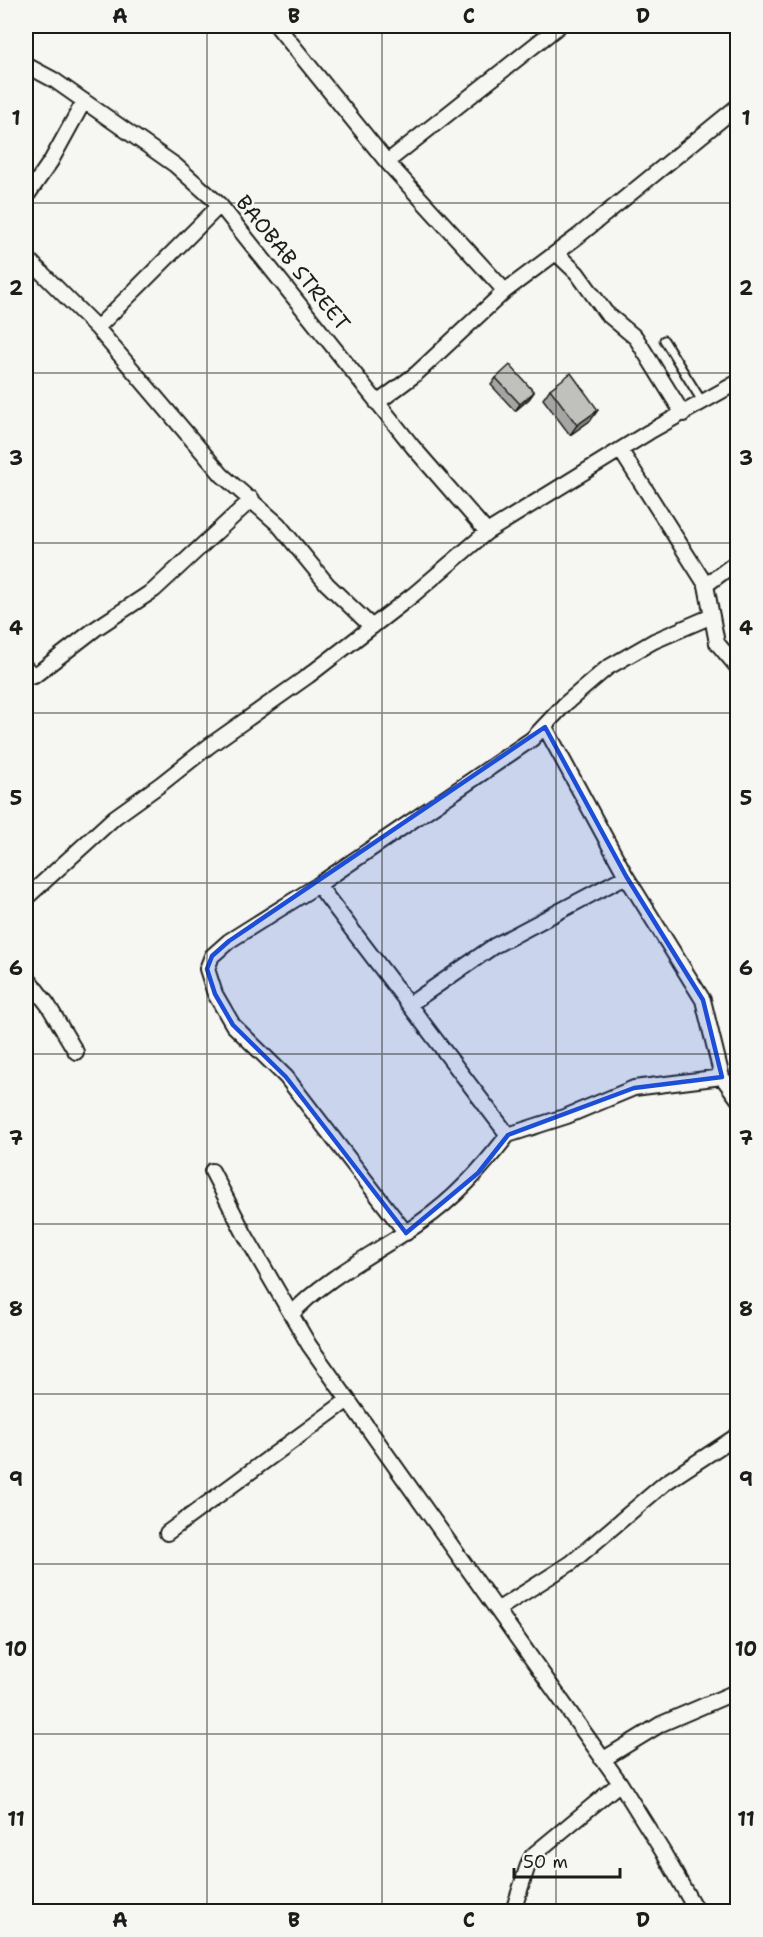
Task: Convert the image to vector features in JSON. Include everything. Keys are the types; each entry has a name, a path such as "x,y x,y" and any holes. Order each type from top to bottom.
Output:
{"street":[{"path":"277,26 387,162 505,291"},
{"path":"387,162 559,26"},
{"name":"BAOBAB STREET","path":"26,65 84,101 175,165 220,205 377,403 487,532"},
{"path":"26,197 51,161 84,101"},
{"path":"377,403 424,367 505,291 556,253 738,106"},
{"path":"97,328 220,205"},
{"path":"556,253 577,273 606,312 636,338 683,414"},
{"path":"26,257 97,328 222,475 278,524 327,584 372,627"},
{"path":"26,897 115,817 372,627 487,532 738,382"},
{"path":"621,451 706,585 717,643 738,668"},
{"path":"26,668 34,676 95,629 154,590 252,499"},
{"path":"706,585 738,561"},
{"path":"406,1233 286,1077 233,1025 214,994 207,969 212,956 229,941 318,885 532,739 565,704 607,668 654,641 712,616"},
{"path":"545,727 626,876 703,1000 722,1077 738,1099"},
{"path":"410,1004 494,946 626,876"},
{"path":"318,885 508,1135"},
{"path":"26,976 48,1005 76,1052"},
{"path":"291,1315 328,1285 406,1233 456,1196 478,1173 508,1135 567,1116 634,1088 722,1077"},
{"path":"212,1171 291,1315 348,1400 620,1783 697,1911"},
{"path":"167,1533 348,1400"},
{"path":"497,1610 571,1563 665,1483 738,1435"},
{"path":"602,1760 661,1724 738,1691"},
{"path":"513,1911 529,1862 534,1855 620,1783"}],"lane":[{"path":"664,340 703,403"}],"highlighted area":[{"path":"545,727 626,876 703,1000 722,1077 634,1088 508,1135 478,1173 406,1233 286,1077 233,1025 215,994 207,969 212,956 229,941"}],"building":[{"path":"510,365 534,392 520,404 496,378"},
{"path":"571,373 598,410 577,425 550,389"}]}
